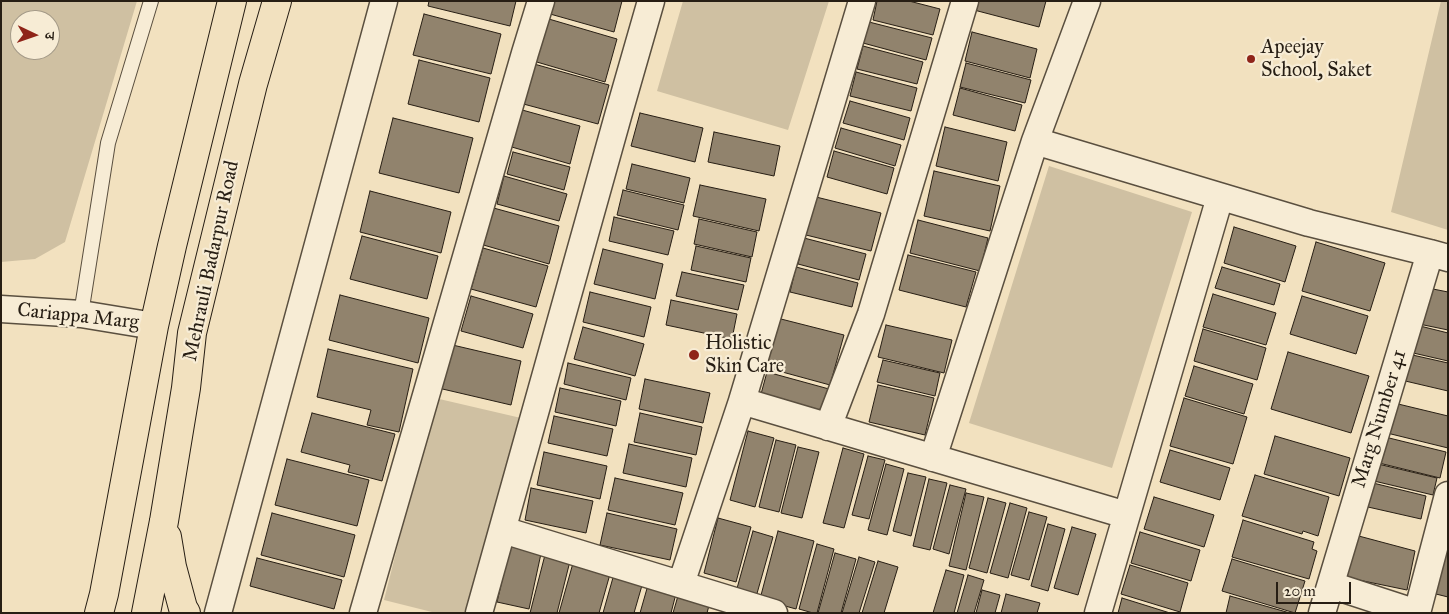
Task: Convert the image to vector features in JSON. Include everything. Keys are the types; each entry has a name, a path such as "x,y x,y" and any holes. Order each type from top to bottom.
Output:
{"main road":[{"name":"Mehrauli Badarpur Road","path":"101,604 154,326 232,1"},
{"name":"Mehrauli Badarpur Road","path":"146,613 164,521 186,388 192,333 253,84 277,1"},
{"path":"164,521 172,567 186,613"}],"street":[{"path":"218,613 384,1"},
{"path":"363,613 541,1"},
{"path":"479,613 651,1"},
{"path":"681,584 742,401 862,1"},
{"path":"828,427 870,314 965,1"},
{"path":"933,458 1035,141 1087,1"},
{"path":"1035,141 1220,198 1310,223 1439,255"},
{"path":"1098,613 1220,198"},
{"name":"Marg Number 41","path":"1322,613 1439,255"},
{"name":"Cariappa Marg","path":"1,309 81,314 154,326"},
{"path":"742,401 1126,515"},
{"path":"1331,584 1417,613 1448,495"},
{"path":"503,530 774,613"}],"lane":[{"path":"81,314 108,143 151,1"}],"shaded area":[{"path":"1,1 137,1 65,242 35,259 1,262"},
{"path":"683,1 829,1 788,130 657,91"},
{"path":"1441,1 1448,1 1448,230 1391,212"},
{"path":"1049,166 1192,212 1112,468 969,423"},
{"path":"435,398 521,418 467,613 436,613 384,600"}],"building":[{"path":"429,1 516,1 510,26 428,6"},
{"path":"546,1 622,1 614,32 543,12"},
{"path":"877,1 909,1 940,9 933,35 873,20"},
{"path":"976,1 1046,1 1039,27 974,10"},
{"path":"424,14 501,34 491,74 413,55"},
{"path":"542,17 617,39 605,82 530,60"},
{"path":"869,22 932,38 926,60 863,43"},
{"path":"972,32 1037,49 1030,78 965,61"},
{"path":"863,46 923,62 917,84 857,69"},
{"path":"419,60 490,78 479,122 408,104"},
{"path":"527,62 609,85 598,124 516,102"},
{"path":"966,63 1031,80 1025,103 960,87"},
{"path":"856,72 917,88 911,111 850,96"},
{"path":"960,88 1022,105 1015,131 953,115"},
{"path":"850,101 910,118 904,140 843,123"},
{"path":"515,108 580,126 570,164 505,145"},
{"path":"640,113 703,128 695,162 631,146"},
{"path":"393,118 473,138 459,193 379,173"},
{"path":"945,127 1007,142 998,181 936,166"},
{"path":"841,128 901,145 895,166 835,148"},
{"path":"714,132 780,146 774,176 708,162"},
{"path":"834,151 894,168 887,194 827,177"},
{"path":"513,152 570,167 564,190 507,174"},
{"path":"632,164 690,178 684,203 626,189"},
{"path":"934,171 1000,186 990,231 924,216"},
{"path":"504,176 567,194 559,221 497,204"},
{"path":"700,185 766,199 759,231 693,216"},
{"path":"623,190 684,205 678,230 617,215"},
{"path":"370,191 451,212 441,253 360,232"},
{"path":"816,197 881,213 871,251 806,235"},
{"path":"490,207 559,226 549,264 480,244"},
{"path":"614,217 674,231 668,255 609,241"},
{"path":"699,219 757,232 752,257 694,244"},
{"path":"918,220 988,238 980,271 910,253"},
{"path":"1234,227 1296,246 1285,282 1224,263"},
{"path":"362,236 438,256 427,299 350,279"},
{"path":"804,238 866,254 859,280 798,264"},
{"path":"1316,242 1385,263 1370,311 1302,291"},
{"path":"696,246 751,258 746,282 691,270"},
{"path":"483,248 548,266 536,307 471,289"},
{"path":"603,249 663,264 655,299 594,284"},
{"path":"908,255 976,272 966,307 899,290"},
{"path":"796,267 858,283 852,307 790,292"},
{"path":"1222,267 1280,284 1274,305 1215,288"},
{"path":"682,272 744,285 738,310 676,296"},
{"path":"1428,288 1448,292 1448,330 1419,324"},
{"path":"590,292 651,307 644,337 583,322"},
{"path":"1213,294 1276,313 1266,345 1203,327"},
{"path":"340,295 429,318 418,363 329,340"},
{"path":"471,296 533,314 523,348 461,331"},
{"path":"1302,296 1368,316 1356,354 1290,334"},
{"path":"671,300 737,314 732,339 666,325"},
{"path":"777,318 844,335 830,385 764,367"},
{"path":"886,325 952,340 944,373 878,357"},
{"path":"1416,325 1448,333 1448,361 1409,352"},
{"path":"583,327 644,344 635,376 574,359"},
{"path":"1203,329 1266,348 1257,380 1194,361"},
{"path":"444,343 521,361 511,405 434,387"},
{"path":"328,349 413,369 399,432 367,425 371,410 317,397"},
{"path":"1288,352 1369,376 1351,433 1271,409"},
{"path":"1408,354 1448,363 1448,391 1401,380"},
{"path":"883,360 940,373 935,396 877,382"},
{"path":"568,363 631,378 626,400 564,384"},
{"path":"1194,366 1253,384 1244,414 1185,396"},
{"path":"767,372 829,389 821,421 758,405"},
{"path":"645,379 710,393 703,423 639,409"},
{"path":"878,385 934,398 925,435 869,422"},
{"path":"560,388 621,401 616,426 555,412"},
{"path":"1184,398 1247,417 1233,464 1170,446"},
{"path":"1394,403 1448,416 1448,448 1387,433"},
{"path":"312,413 395,434 382,481 348,472 350,465 301,452"},
{"path":"640,413 702,427 696,455 634,442"},
{"path":"554,416 613,429 607,456 548,443"},
{"path":"748,431 774,438 755,507 730,500"},
{"path":"1275,436 1350,458 1339,496 1264,474"},
{"path":"1385,437 1446,452 1440,478 1379,463"},
{"path":"776,440 796,445 779,512 759,507"},
{"path":"629,444 692,458 686,487 623,473"},
{"path":"798,447 819,452 802,518 781,513"},
{"path":"843,448 864,454 844,528 823,523"},
{"path":"1170,450 1230,468 1220,500 1160,482"},
{"path":"544,452 607,466 600,499 537,485"},
{"path":"868,456 885,460 869,519 852,515"},
{"path":"287,459 369,480 357,526 275,505"},
{"path":"886,464 904,469 887,535 868,530"},
{"path":"1378,464 1437,478 1433,495 1374,481"},
{"path":"908,473 926,477 911,536 893,531"},
{"path":"1255,475 1329,497 1318,536 1303,531 1302,534 1242,516"},
{"path":"615,478 683,493 675,525 608,510"},
{"path":"929,479 947,483 930,550 913,546"},
{"path":"1373,483 1426,496 1421,519 1368,507"},
{"path":"950,485 966,489 949,554 933,549"},
{"path":"531,488 593,501 586,533 525,520"},
{"path":"966,493 984,497 966,570 949,566"},
{"path":"1154,497 1214,515 1204,547 1144,529"},
{"path":"988,498 1006,503 987,573 969,568"},
{"path":"1010,503 1027,508 1008,578 990,573"},
{"path":"1029,512 1047,517 1029,580 1011,575"},
{"path":"272,513 355,535 344,577 261,555"},
{"path":"607,513 677,529 670,560 600,545"},
{"path":"718,518 751,527 736,582 704,573"},
{"path":"1243,520 1314,542 1312,549 1317,551 1309,579 1232,557"},
{"path":"1048,524 1065,529 1048,591 1031,586"},
{"path":"1072,527 1096,534 1078,595 1054,588"},
{"path":"753,531 773,537 756,597 736,592"},
{"path":"778,531 814,541 796,609 760,599"},
{"path":"1140,532 1200,550 1191,581 1131,563"},
{"path":"1355,535 1415,551 1407,590 1344,577"},
{"path":"511,542 542,549 529,609 497,602"},
{"path":"817,544 834,549 817,613 813,613 799,609"},
{"path":"1443,548 1448,549 1448,597 1432,593"},
{"path":"546,551 571,557 557,613 530,613"},
{"path":"835,553 856,559 841,613 818,613"},
{"path":"575,556 612,567 599,613 559,613"},
{"path":"859,557 875,562 859,613 842,613"},
{"path":"257,558 342,580 334,609 250,586"},
{"path":"1232,559 1305,581 1295,613 1222,591"},
{"path":"878,561 898,567 884,613 862,613"},
{"path":"1130,565 1188,583 1180,612 1121,594"},
{"path":"616,567 645,575 634,613 603,613"},
{"path":"946,570 964,575 954,613 933,613"},
{"path":"968,575 984,580 974,613 957,613"},
{"path":"650,578 678,586 671,613 640,613"},
{"path":"680,589 711,598 707,613 673,613"},
{"path":"982,590 1000,595 995,613 976,613"},
{"path":"1006,594 1040,603 1037,613 1001,613"},
{"path":"1230,596 1290,613 1226,613"},
{"path":"1122,598 1170,613 1118,613"}],"place":[{"name":"Apeejay School, Saket","path":"1251,59"},
{"name":"Holistic Skin Care","path":"694,355"}]}
